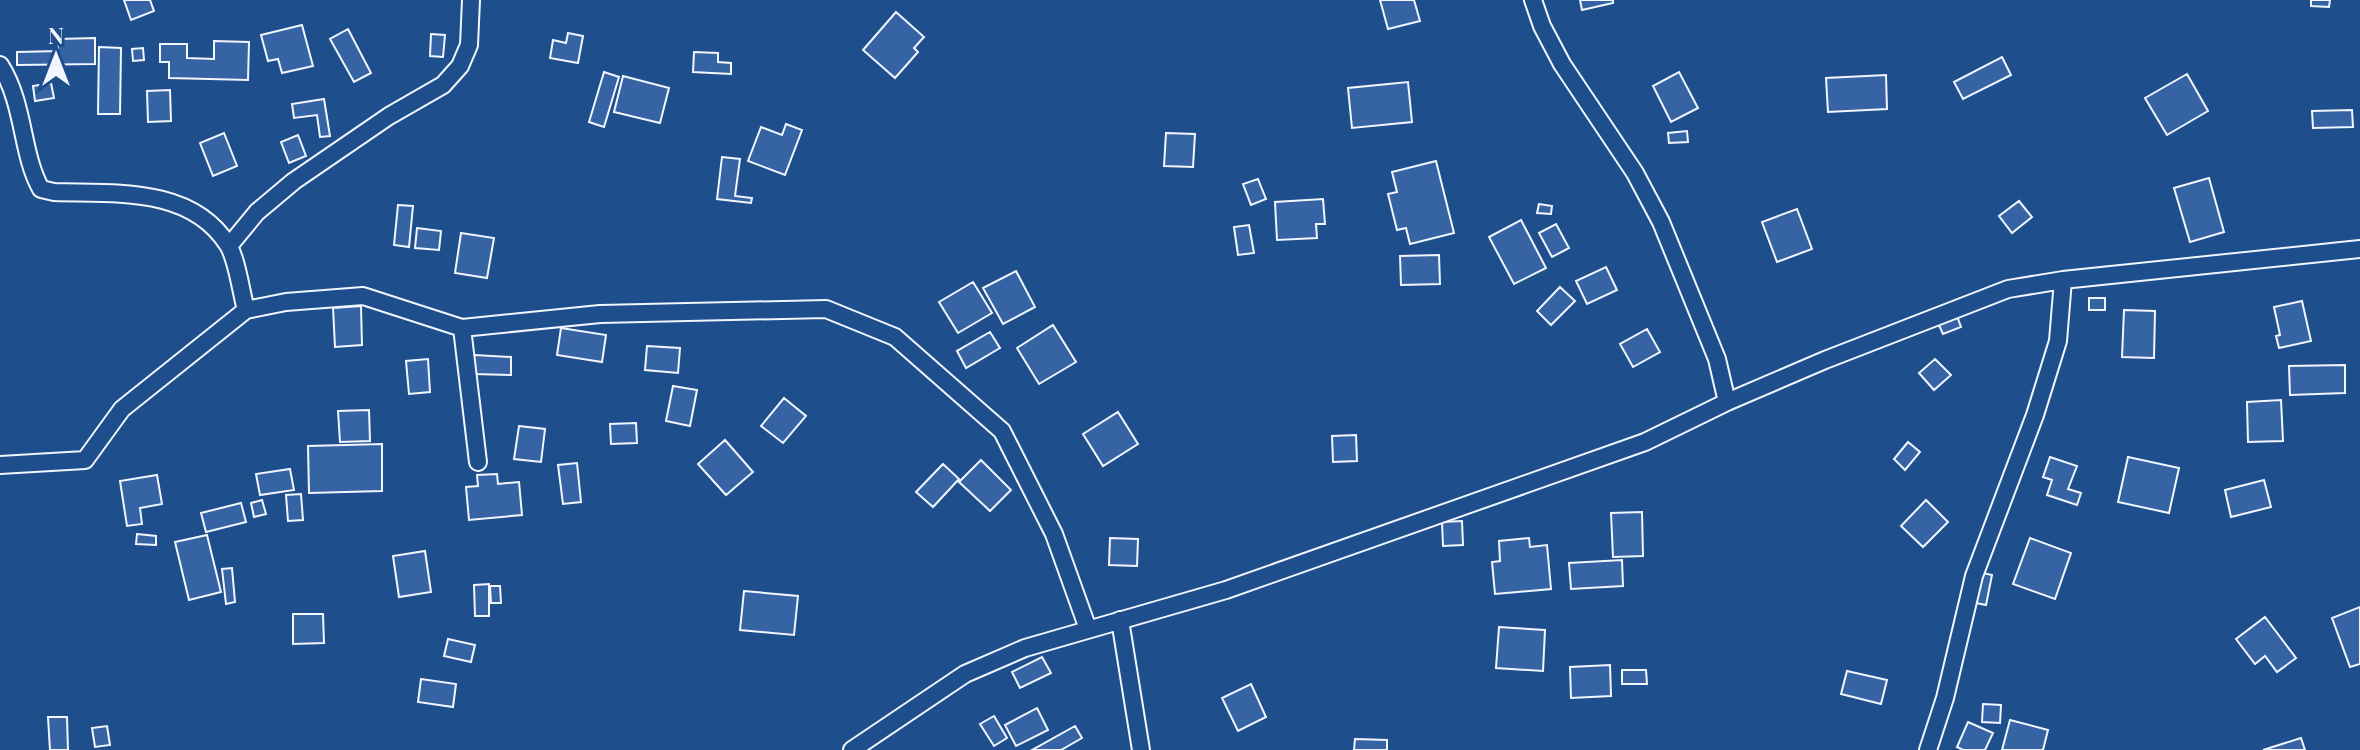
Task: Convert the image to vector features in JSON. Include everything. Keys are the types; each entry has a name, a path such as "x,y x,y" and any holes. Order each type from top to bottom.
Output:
{"street":[{"path":"229,246 257,212 294,181 389,116 443,85 460,66 469,45 471,0"},
{"path":"1533,0 1542,26 1562,64 1635,173 1661,222 1717,359 1727,402"},
{"path":"0,65 20,113 35,178 41,189 138,194 178,205 208,222 229,246 246,310"},
{"path":"852,750 965,674 1025,648 1226,590 1645,442 1727,402 2008,289 2063,280 2360,249"},
{"path":"1928,750 1945,698 1974,576 2035,415 2058,341 2063,280"},
{"path":"0,465 85,460 122,409 246,310 286,302 363,296 462,328 600,314 826,309 895,337 1002,431 1054,534 1088,629"},
{"path":"462,328 478,462"},
{"path":"1120,620 1141,750"}],"building":[{"path":"124,0 150,0 154,11 131,20"},
{"path":"1380,0 1414,0 1420,21 1388,29"},
{"path":"1580,0 1613,0 1613,3 1582,10"},
{"path":"2311,0 2330,0 2329,7 2311,6"},
{"path":"896,12 924,37 914,48 918,52 895,78 863,50"},
{"path":"302,25 313,66 282,73 278,59 268,61 261,35"},
{"path":"348,29 371,73 354,82 330,39"},
{"path":"568,33 583,36 578,63 550,58 553,40 566,43"},
{"path":"431,34 445,35 443,57 430,56"},
{"path":"95,38 95,64 17,65 17,52 58,51 58,39"},
{"path":"214,41 249,42 248,80 169,78 169,62 160,62 160,44 187,44 187,58 214,59"},
{"path":"99,47 121,48 120,114 98,114"},
{"path":"143,48 144,60 133,61 132,49"},
{"path":"694,52 718,53 718,62 731,63 731,74 693,72"},
{"path":"2002,57 2011,75 1963,99 1954,82"},
{"path":"604,72 619,77 604,127 589,122"},
{"path":"1679,72 1698,108 1671,122 1653,86"},
{"path":"2187,74 2208,111 2167,135 2145,98"},
{"path":"1886,75 1887,109 1828,112 1826,78"},
{"path":"623,76 669,88 660,123 614,112"},
{"path":"1408,82 1412,122 1352,128 1348,88"},
{"path":"51,83 54,98 35,101 33,86"},
{"path":"170,90 171,121 148,122 147,91"},
{"path":"324,99 330,136 320,137 317,115 294,118 292,104"},
{"path":"2352,110 2353,127 2313,128 2312,111"},
{"path":"786,124 802,130 785,175 748,161 761,127 782,135"},
{"path":"1687,131 1688,142 1669,143 1668,133"},
{"path":"224,133 237,166 213,176 200,143"},
{"path":"1166,133 1195,134 1193,167 1164,166"},
{"path":"298,135 306,156 289,163 281,142"},
{"path":"722,157 740,159 735,196 752,198 751,203 717,199"},
{"path":"1436,161 1454,233 1410,244 1406,228 1397,230 1388,194 1397,192 1392,172"},
{"path":"2209,178 2224,232 2190,242 2174,188"},
{"path":"1258,179 1266,199 1251,205 1243,184"},
{"path":"1323,199 1325,224 1316,224 1317,238 1277,240 1275,202"},
{"path":"2019,201 2032,217 2012,233 1999,216"},
{"path":"1539,204 1552,206 1551,214 1537,213"},
{"path":"398,205 413,206 409,247 394,245"},
{"path":"1797,209 1812,249 1777,262 1762,222"},
{"path":"1521,220 1546,268 1514,284 1489,237"},
{"path":"1556,224 1569,248 1552,257 1539,233"},
{"path":"1249,225 1254,253 1238,255 1234,227"},
{"path":"417,228 441,231 439,250 415,248"},
{"path":"461,233 494,238 487,278 455,273"},
{"path":"1439,255 1440,284 1401,285 1400,256"},
{"path":"1606,267 1617,290 1587,304 1576,281"},
{"path":"1016,271 1035,307 1003,324 983,288"},
{"path":"973,282 992,313 958,333 939,302"},
{"path":"1560,287 1575,301 1551,325 1537,311"},
{"path":"2089,298 2105,298 2105,310 2089,310"},
{"path":"2302,301 2311,341 2279,348 2276,336 2280,335 2274,307"},
{"path":"361,306 362,345 335,347 333,308"},
{"path":"2124,310 2155,311 2154,358 2122,357"},
{"path":"1956,313 1961,327 1943,334 1937,321"},
{"path":"1053,325 1076,362 1039,384 1017,348"},
{"path":"561,328 606,335 602,362 557,355"},
{"path":"1647,329 1660,352 1633,367 1620,344"},
{"path":"990,332 1000,348 966,368 957,351"},
{"path":"647,346 680,348 678,373 645,370"},
{"path":"474,355 511,357 511,375 474,374"},
{"path":"428,359 430,392 409,394 406,361"},
{"path":"1935,359 1951,375 1934,390 1919,373"},
{"path":"2345,365 2345,393 2290,395 2289,366"},
{"path":"673,386 697,390 690,426 666,421"},
{"path":"784,398 806,416 783,443 761,426"},
{"path":"2281,400 2283,441 2248,442 2247,402"},
{"path":"369,410 370,441 340,442 338,411"},
{"path":"1118,412 1138,444 1103,466 1083,434"},
{"path":"636,423 637,443 611,444 610,424"},
{"path":"519,426 545,429 541,462 514,459"},
{"path":"1356,435 1357,461 1333,462 1332,436"},
{"path":"725,440 753,472 726,495 698,464"},
{"path":"1908,442 1920,452 1905,470 1894,459"},
{"path":"382,444 382,491 309,493 308,446"},
{"path":"2050,457 2077,466 2068,489 2081,493 2077,505 2047,495 2052,480 2043,477"},
{"path":"2128,457 2179,468 2169,513 2118,502"},
{"path":"981,460 1011,490 990,511 959,482"},
{"path":"577,463 581,502 563,504 558,465"},
{"path":"943,464 959,479 933,507 916,492"},
{"path":"290,469 294,490 260,495 256,474"},
{"path":"497,474 498,484 519,482 522,515 469,520 466,487 478,486 477,475"},
{"path":"157,475 162,504 140,508 142,524 127,526 120,481"},
{"path":"2264,480 2271,507 2231,517 2225,490"},
{"path":"301,494 303,520 288,521 286,495"},
{"path":"262,500 266,514 254,517 251,503"},
{"path":"1926,500 1948,522 1923,547 1901,526"},
{"path":"241,503 246,522 206,532 201,513"},
{"path":"1642,512 1643,556 1613,557 1611,513"},
{"path":"1462,521 1463,545 1443,546 1442,522"},
{"path":"137,534 156,536 156,545 136,544"},
{"path":"207,535 221,592 189,600 175,542"},
{"path":"1110,538 1138,539 1137,566 1109,565"},
{"path":"1529,538 1530,547 1547,545 1551,589 1495,594 1492,562 1500,561 1499,541"},
{"path":"2030,538 2071,553 2055,599 2013,584"},
{"path":"425,551 431,592 399,597 393,556"},
{"path":"1622,560 1623,586 1571,589 1569,563"},
{"path":"232,568 235,602 226,604 222,569"},
{"path":"1978,572 1992,575 1986,605 1971,602"},
{"path":"489,584 489,616 475,616 474,585"},
{"path":"490,586 500,586 501,603 491,603"},
{"path":"744,591 798,596 794,635 740,630"},
{"path":"2360,607 2360,664 2350,667 2332,618"},
{"path":"293,614 323,614 324,643 293,644"},
{"path":"2265,617 2296,658 2277,672 2265,656 2255,664 2236,639"},
{"path":"1499,627 1545,630 1543,671 1496,668"},
{"path":"448,639 475,645 471,662 444,656"},
{"path":"1042,657 1051,673 1020,688 1012,672"},
{"path":"1610,665 1611,696 1571,698 1570,667"},
{"path":"1622,670 1646,670 1647,684 1622,684"},
{"path":"1847,671 1887,680 1881,704 1841,694"},
{"path":"421,679 456,684 453,707 418,702"},
{"path":"1251,684 1266,717 1238,731 1222,698"},
{"path":"1983,704 2001,705 2000,723 1982,722"},
{"path":"1037,708 1048,730 1016,746 1005,725"},
{"path":"994,716 1007,738 994,746 980,724"},
{"path":"48,717 67,717 68,750 50,750"},
{"path":"2010,720 2048,730 2043,750 2002,750"},
{"path":"1968,722 1993,733 1985,750 1957,747"},
{"path":"107,726 110,745 95,747 92,728"},
{"path":"1075,726 1082,738 1061,750 1032,750"},
{"path":"2301,738 2305,750 2263,750"},
{"path":"1355,739 1387,740 1387,750 1354,750"}]}
